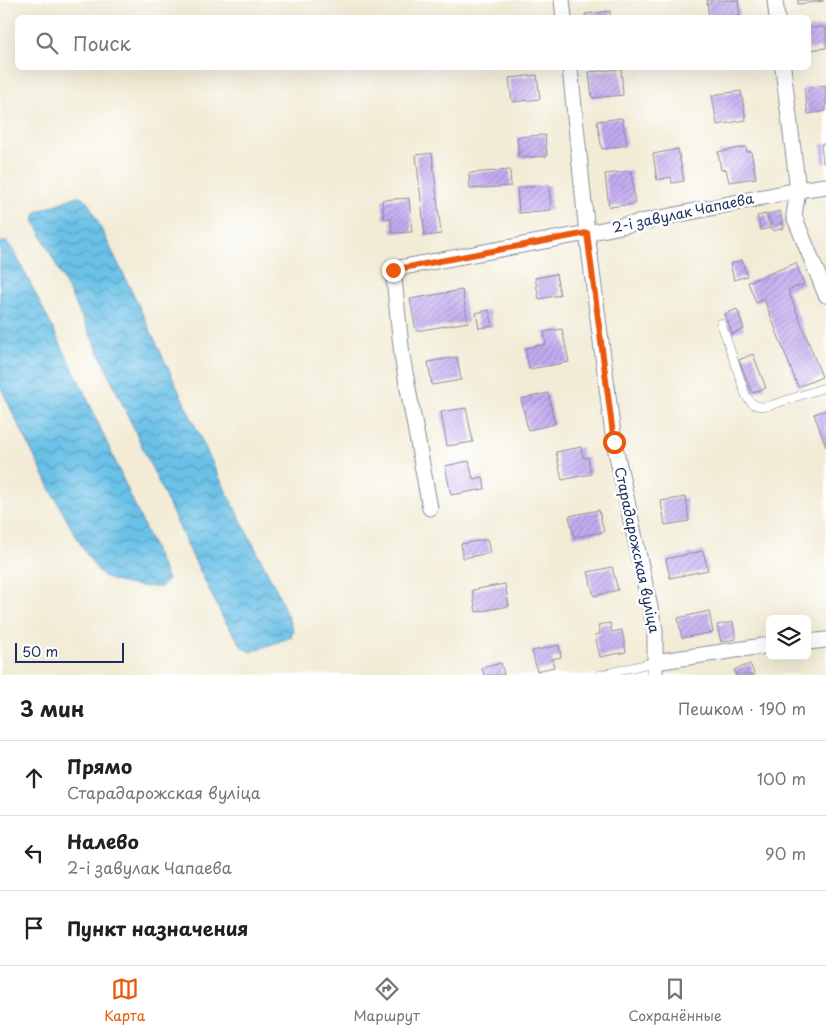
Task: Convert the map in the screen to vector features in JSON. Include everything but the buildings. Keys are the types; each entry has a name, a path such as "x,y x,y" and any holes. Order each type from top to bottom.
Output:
{"street":[{"path":"562,0 564,15"},
{"path":"775,0 777,15"},
{"name":"Старадарожская вуліца","path":"570,70 587,233 614,442 655,630 655,668"},
{"path":"783,70 798,190 794,216 826,295"},
{"name":"2-і завулак Чапаева","path":"430,508 402,356 393,270 826,186"},
{"path":"811,642 826,640"},
{"path":"655,668 766,646"}],"lane":[{"path":"721,323 750,403 763,407 772,406 826,386"},
{"path":"600,675 655,668"}],"water":[{"path":"77,196 88,202 137,302 220,479 278,593 293,630 291,637 251,652 243,648 223,618 192,555 94,342 35,222 34,217 37,212"},
{"path":"0,242 7,242 16,255 82,387 168,580 161,587 118,582 105,577 96,568 56,499 0,386"}],"route":[{"path":"393,270 587,233 614,442"}]}
